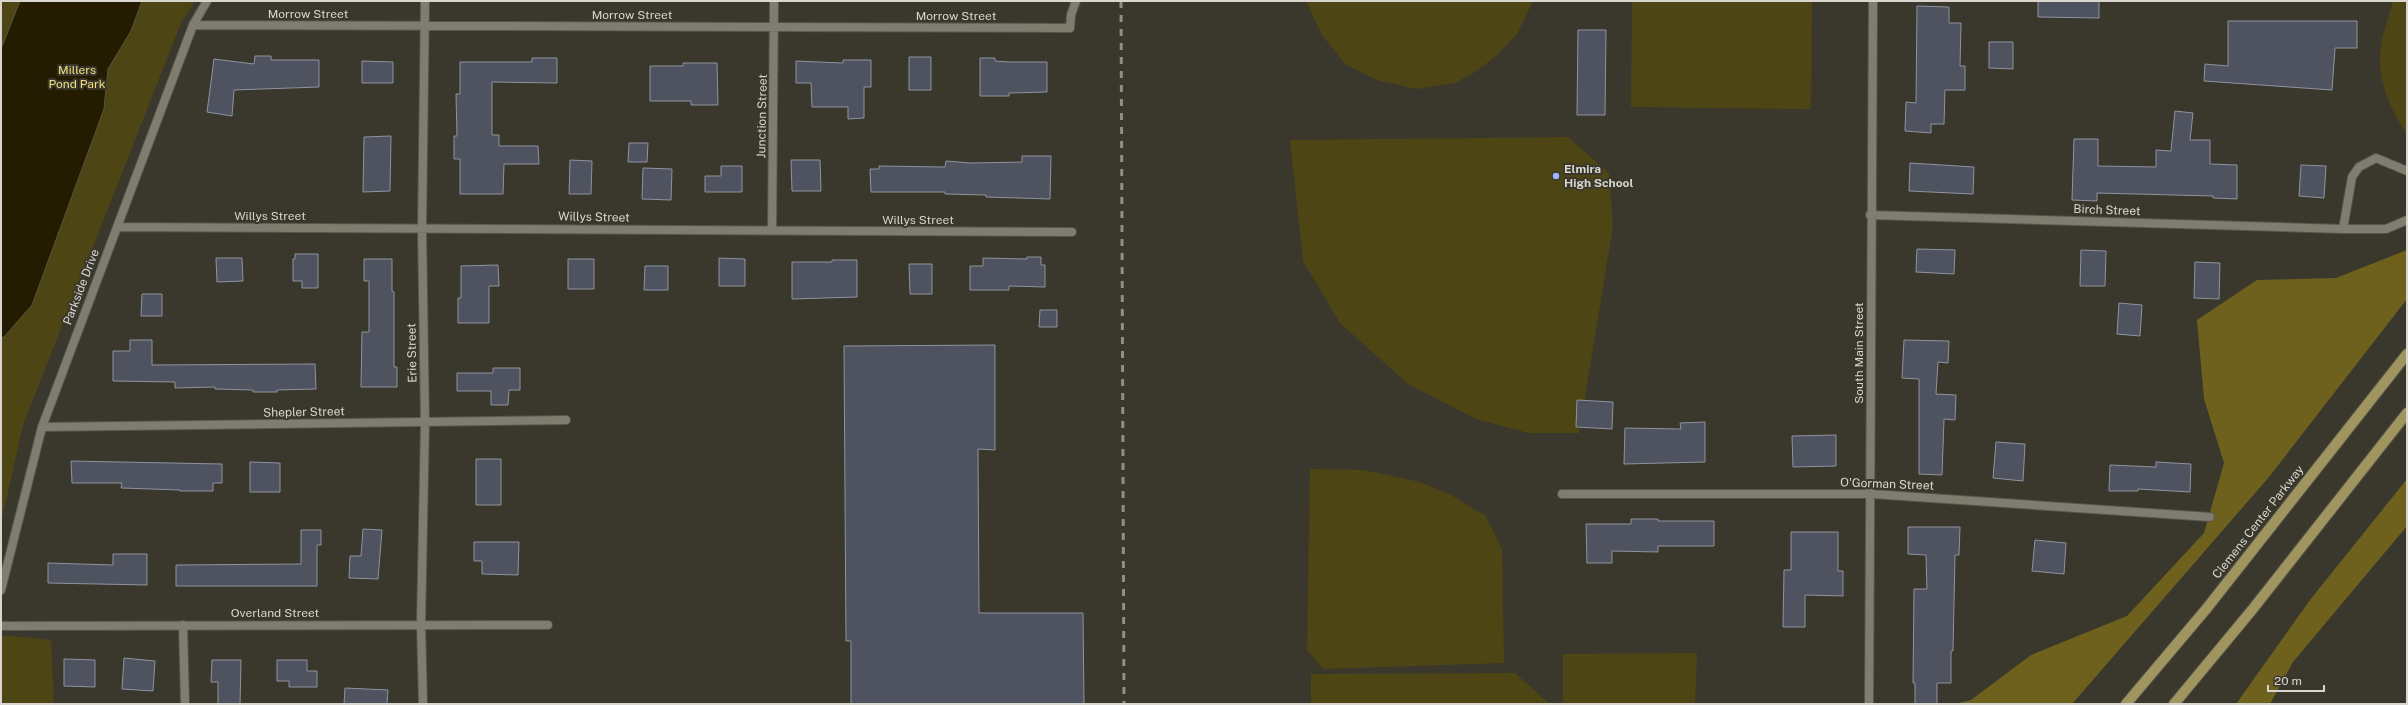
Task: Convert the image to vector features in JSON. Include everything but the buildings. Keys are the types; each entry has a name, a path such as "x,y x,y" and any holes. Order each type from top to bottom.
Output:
{"main road":[{"name":"Clemens Center Parkway","path":"2126,704 2207,608 2407,354"},
{"path":"2174,704 2252,610 2407,413"}],"street":[{"name":"Parkside Drive","path":"1,590 42,427 193,25 207,1"},
{"name":"Erie Street","path":"423,704 421,624 426,423 422,228 425,1"},
{"name":"Junction Street","path":"772,231 775,27 774,1"},
{"name":"Morrow Street","path":"193,25 1070,28 1071,15 1076,1"},
{"name":"South Main Street","path":"1869,704 1872,494 1870,215 1873,1"},
{"path":"2343,229 2352,177 2360,166 2376,158 2407,170"},
{"name":"Birch Street","path":"1870,215 2343,229 2386,229 2407,220"},
{"name":"Willys Street","path":"116,227 1072,232"},
{"name":"Shepler Street","path":"42,427 566,420"},
{"name":"O'Gorman Street","path":"1562,494 1872,494 2210,517"},
{"name":"Overland Street","path":"1,626 421,624 548,625"},
{"path":"183,625 185,704"}],"green space":[{"name":"Millers Pond Park","path":"1,1 195,1 181,23 23,425 1,524"},
{"path":"1306,1 1533,1 1517,34 1496,56 1475,72 1455,83 1417,89 1377,80 1345,64 1322,35"},
{"path":"1632,1 1812,1 1811,109 1631,107"},
{"path":"2393,1 2407,1 2407,134 2390,104 2381,69 2380,58 2382,40"},
{"path":"1568,137 1609,173 1613,226 1579,433 1529,433 1476,419 1408,384 1340,323 1303,261 1290,140"},
{"path":"1310,469 1364,470 1420,482 1451,495 1486,516 1502,549 1504,663 1323,669 1307,650"},
{"path":"1,635 51,640 54,704 1,704"},
{"path":"1697,653 1695,704 1563,704 1563,654"},
{"path":"1515,673 1550,704 1311,704 1311,674"}],"shaded area":[{"path":"20,1 142,1 131,31 108,69 104,109 32,305 4,337 1,338 1,49"},
{"path":"2407,250 2407,299 2269,477 2072,704 1954,704 1971,700 2031,655 2127,616 2204,533 2224,463 2204,399 2197,320 2257,280 2336,278"},
{"path":"2407,479 2407,526 2293,662 2270,704 2236,704 2310,600"}],"railway":[{"path":"1121,1 1124,704"}],"place":[{"name":"Elmira High School","path":"1556,176"}]}
